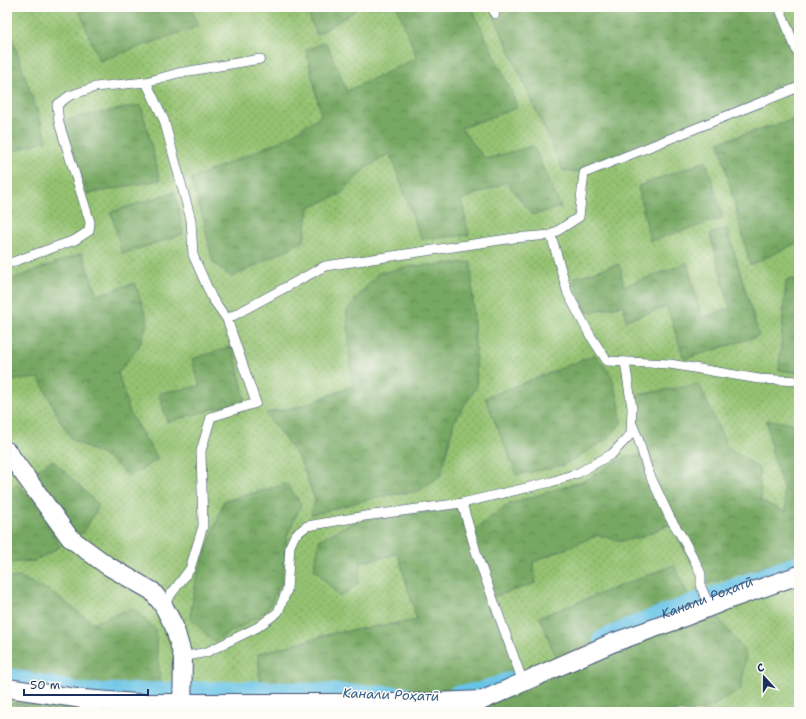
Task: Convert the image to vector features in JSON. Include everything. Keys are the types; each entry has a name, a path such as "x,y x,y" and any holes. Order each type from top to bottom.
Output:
{"street":[{"path":"7,451 70,538 108,566 152,591 163,605 174,626 183,661 182,703"},
{"path":"7,688 83,699 137,703 410,704 483,700 521,675 612,643 708,604 730,599 799,575"}],"lane":[{"path":"779,7 799,56"},
{"path":"7,264 75,240 89,231 90,222 59,123 57,105 69,96 94,87 146,82 178,73 260,59"},
{"path":"146,82 164,120 191,220 193,255 212,298 227,319 256,403 211,417 201,451 203,526 190,569 163,605"},
{"path":"227,319 325,266 514,238 551,235 579,218 584,173 799,87"},
{"path":"551,235 568,294 590,335 607,361 670,364 759,379 799,381"},
{"path":"183,661 207,652 258,627 278,612 287,590 290,546 295,535 306,526 462,502 551,482 578,473 612,454 631,434 632,408 625,362"},
{"path":"632,424 648,471 670,518 682,537 701,574 701,587 708,604"},
{"path":"462,502 477,556 521,675"}],"green space":[{"path":"7,7 799,7 799,712 7,712","holes":["673,609 560,659 635,624"]},
{"path":"78,7 190,7 199,26 99,61"},
{"path":"305,7 357,7 356,10 317,35"},
{"path":"397,7 473,7 476,18 512,93 517,108 461,128 485,159 533,146 561,207 532,215 507,182 461,200 469,235 421,239 390,153 365,169 341,194 309,208 304,241 232,277 213,263 204,222 191,179 285,139 321,115 306,50 326,42 347,91 417,58"},
{"path":"490,7 779,7 799,56 799,87 584,173 563,170"},
{"path":"7,24 47,140 7,153"},
{"path":"141,105 160,180 87,194 63,120"},
{"path":"799,118 799,242 750,265 719,142"},
{"path":"706,161 723,218 650,241 638,186"},
{"path":"175,192 183,234 122,254 111,212"},
{"path":"727,228 759,336 684,359 667,307 626,320 623,305 586,313 573,278 619,264 624,286 687,263 702,318 730,308 710,234"},
{"path":"82,253 97,295 135,283 148,322 138,348 118,373 130,414 158,459 129,477 111,460 73,440 62,424 39,378 7,381 7,281"},
{"path":"471,262 477,386 454,422 441,475 419,491 377,497 311,515 315,500 300,460 266,413 301,406 353,386 347,310 378,273 414,266"},
{"path":"799,279 799,373 779,370 786,280"},
{"path":"233,346 245,400 167,422 159,393 200,386 192,359"},
{"path":"595,355 611,375 619,402 621,423 609,438 564,465 517,475 485,398"},
{"path":"699,384 727,447 759,468 761,501 786,512 783,487 772,453 767,420 799,424 799,556 703,585 671,524 638,538 620,541 598,535 533,562 536,583 490,598 520,676 479,691 436,696 261,689 258,654 334,633 417,620 398,554 361,562 358,584 339,597 314,568 320,539 356,521 458,508 469,535 506,505 586,480 626,456 644,456 636,434 637,395"},
{"path":"53,460 99,505 83,534 62,527 25,478"},
{"path":"287,484 301,504 287,536 282,581 266,612 213,642 190,617 196,579 224,501"},
{"path":"18,485 39,507 60,547 34,561 7,563 7,487"},
{"path":"674,565 691,601 635,624 557,660 540,617"},
{"path":"19,577 50,591 93,623 132,608 155,629 161,690 83,692 7,676 7,578"},
{"path":"710,607 746,653 741,690 701,712 227,712 488,700"},
{"path":"7,703 163,710 164,712 7,712"}],"waterway":[{"name":"Канали Роҳатӣ","path":"601,639 635,624 799,563"},
{"name":"Канали Роҳатӣ","path":"7,676 83,692 261,689 404,695"},
{"name":"Канали Роҳатӣ","path":"456,694 479,691 510,680"}]}
